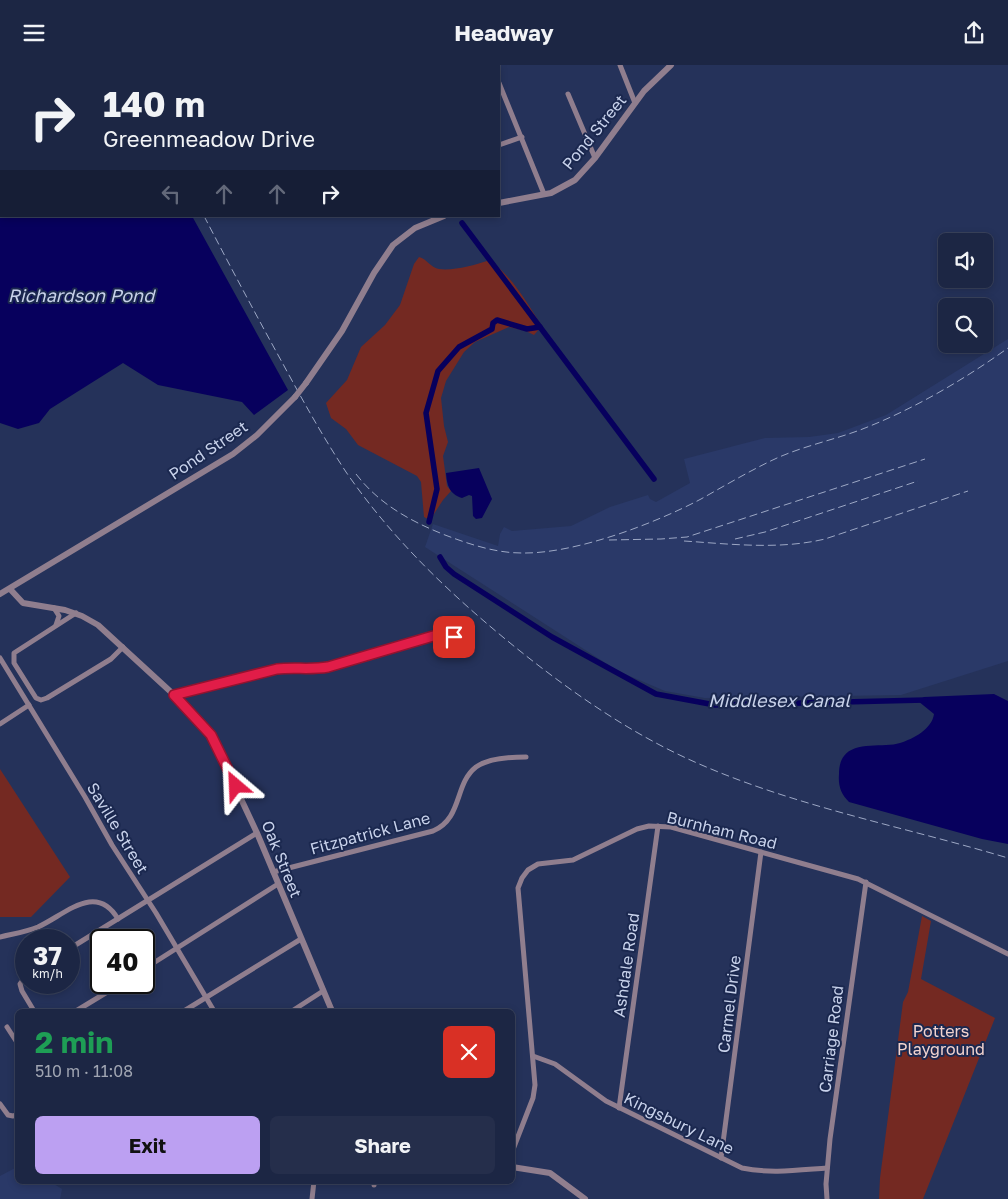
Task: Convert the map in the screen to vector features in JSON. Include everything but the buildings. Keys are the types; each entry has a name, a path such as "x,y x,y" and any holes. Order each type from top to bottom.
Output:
{"street":[{"path":"620,65 635,103"},
{"name":"Pond Street","path":"500,203 544,194 566,186 595,159 635,103 654,80 671,65"},
{"path":"500,85 544,194"},
{"path":"568,94 595,159"},
{"path":"500,145 522,137"},
{"name":"Pond Street","path":"0,594 233,454 257,435 295,397 306,383 342,331 374,273 393,245 415,228 442,217"},
{"name":"Oak Street","path":"10,589 23,603 76,613 98,625 174,695 211,735 257,833 331,1009"},
{"path":"51,607 59,616 54,627"},
{"path":"76,613 16,651 13,655 14,663 34,696 43,700 109,661 123,647"},
{"path":"174,695 277,669 291,667 317,669 328,667 440,634 454,637"},
{"name":"Saville Street","path":"0,658 213,1009"},
{"path":"0,723 29,705"},
{"name":"Fitzpatrick Lane","path":"273,872 441,828 452,817 471,772 478,766 496,760 526,757"},
{"name":"Burnham Road","path":"515,1144 533,1098 535,1085 518,888 528,870 538,864 574,859 637,829 649,826 671,827 866,882 1008,954"},
{"name":"Ashdale Road","path":"619,1107 658,826"},
{"path":"80,942 257,833"},
{"name":"Carmel Drive","path":"721,1158 761,852"},
{"name":"Carriage Road","path":"827,1199 828,1168 855,947 866,882"},
{"path":"155,962 278,884"},
{"path":"0,937 36,927 86,901 102,902 114,912 118,919"},
{"path":"187,1009 301,939"},
{"path":"295,1009 323,991"},
{"path":"24,994 33,1009"},
{"path":"79,1009 104,994"},
{"path":"7,1027 15,1039"},
{"name":"Kingsbury Lane","path":"533,1056 556,1064 592,1092 619,1107 742,1168 756,1171 828,1168"},
{"path":"0,1105 10,1116 15,1115"},
{"path":"515,1167 550,1173 585,1199"},
{"path":"312,1199 314,1184"}],"shaded area":[{"path":"1008,339 1008,661 901,695 705,698 665,691 618,671 425,547 433,524 498,546 500,534 504,527 512,531 571,526 610,507 648,495 650,499 656,502 690,483 684,459 765,438 809,437 838,433 886,415 986,353 993,353 993,348"},
{"path":"15,1168 15,1184 54,1184 62,1189 60,1199 0,1199 0,1176"}],"green space":[{"path":"419,257 439,269 470,266 487,261 495,265 518,289 542,326 534,335 509,327 475,342 464,352 446,381 441,398 448,442 443,456 447,486 451,491 430,520 424,517 421,482 417,476 358,445 346,429 331,418 326,403 347,380 361,347 385,325 400,305 414,264"},
{"path":"0,769 70,877 31,917 0,917"},
{"name":"Potters Playground","path":"922,916 931,921 921,979 995,1018 923,1199 879,1199 880,1178 903,1002 908,992"}],"water":[{"name":"Richardson Pond","path":"0,217 193,217 288,390 254,415 242,402 158,385 123,363 50,409 39,423 18,429 0,423"},
{"path":"479,468 492,499 482,518 476,519 473,516 472,496 469,495 462,498 454,494 448,485 446,473"},
{"path":"994,694 1008,701 1008,844 982,839 849,802 844,796 839,778 840,765 844,756 855,748 900,743 921,733 930,724 934,714 918,701 924,697"}],"waterway":[{"name":"Middlesex Canal","path":"462,223 654,479"},
{"name":"Middlesex Canal","path":"429,522 437,489 426,413 438,371 459,347 492,329 493,323 497,320 527,329 540,327"},
{"name":"Middlesex Canal","path":"440,557 446,567 454,574 552,637 656,694 715,705 925,700"}],"railway":[{"path":"205,217 298,392 346,472 364,497 403,544 446,587 515,647 602,711 649,739 697,763 773,792 812,804 1008,858"},
{"path":"356,474 365,485 396,511 432,530 454,538 482,547 512,553 543,552 565,548 613,536 661,518 682,509 777,458 850,434 899,413 973,372 1008,348"},
{"path":"609,540 687,537 925,459"},
{"path":"735,539 765,532 918,481"},
{"path":"684,541 737,545 808,542 825,539 968,491"}],"route":[{"path":"236,786 211,735 174,695 277,669 291,667 317,669 328,667 440,634 454,637"}]}
